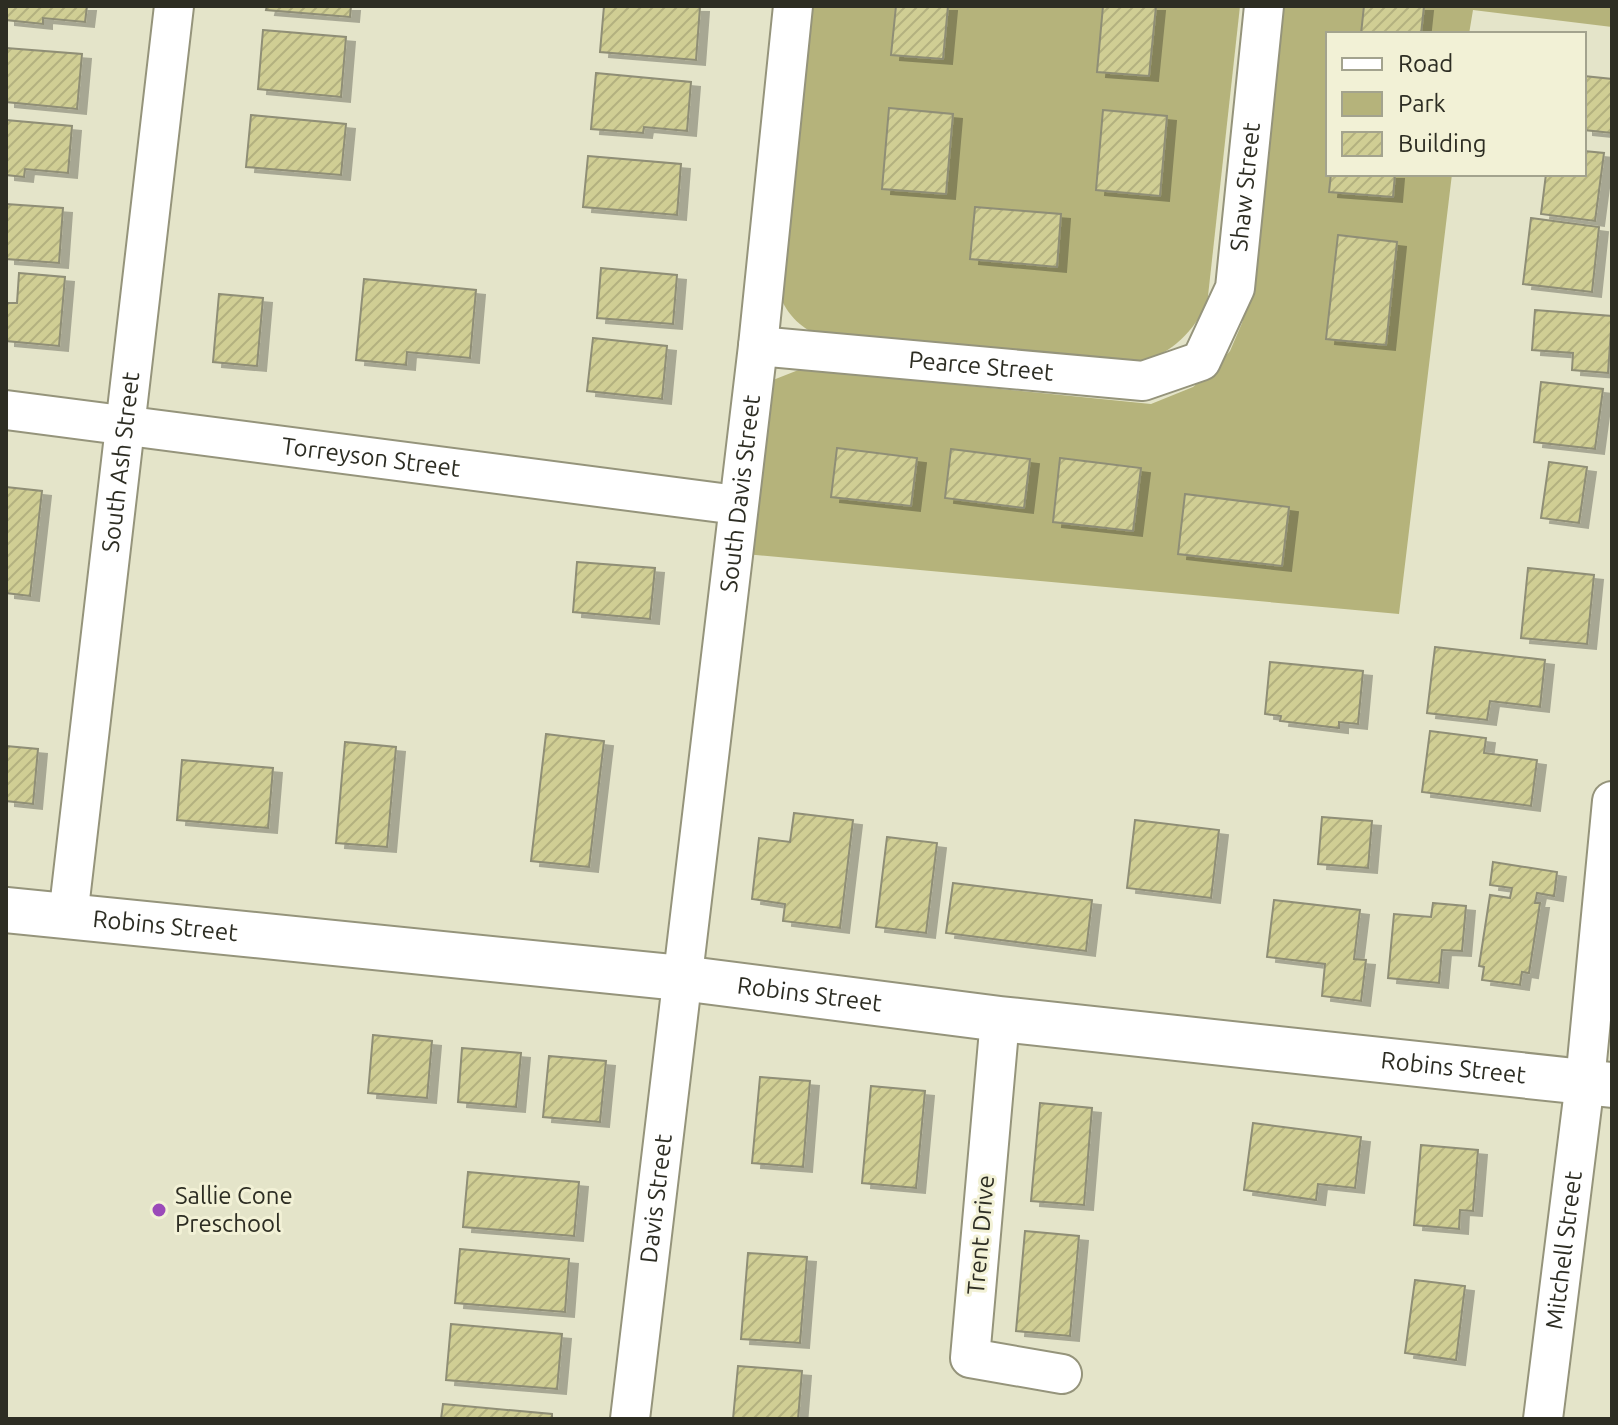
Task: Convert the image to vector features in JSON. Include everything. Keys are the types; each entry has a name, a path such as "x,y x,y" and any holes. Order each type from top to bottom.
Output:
{"street":[{"name":"South Ash Street","path":"68,917 122,424 174,6"},
{"name":"South Davis Street","path":"681,978 758,346 793,6"},
{"name":"Shaw Street","path":"1201,361 1235,288 1264,6"},
{"name":"Pearce Street","path":"758,346 1143,381 1201,361"},
{"name":"Torreyson Street","path":"6,410 737,505"},
{"name":"Mitchell Street","path":"1543,1419 1598,1083 1612,801"},
{"name":"Robins Street","path":"6,910 681,978 1000,1019 1598,1083"},
{"name":"Davis Street","path":"630,1419 681,978"},
{"name":"Trent Drive","path":"1000,1019 970,1358 1062,1374"}],"green space":[{"path":"806,6 1240,6 1207,305 1193,327 1168,350 1133,365 808,330 796,321 781,300 776,286"},
{"path":"1280,6 1612,6 1612,27 1473,10 1469,32 1326,32 1326,176 1452,176 1399,614 745,554 773,380 801,369 1151,404 1193,387 1213,370 1230,351 1247,304"}],"building":[{"path":"6,6 87,6 85,22 43,18 43,24 6,20"},
{"path":"267,6 351,6 350,17 266,10"},
{"path":"604,6 700,7 696,60 600,52"},
{"path":"896,6 948,6 943,59 891,55"},
{"path":"1103,6 1156,6 1149,76 1097,72"},
{"path":"1364,6 1424,6 1421,32 1361,32"},
{"path":"263,30 346,37 341,97 258,89"},
{"path":"6,48 82,54 77,109 6,102"},
{"path":"596,73 691,82 687,131 644,127 643,133 591,129"},
{"path":"1586,76 1612,79 1612,133 1586,130"},
{"path":"889,108 953,114 946,194 882,189"},
{"path":"1103,110 1167,116 1160,196 1096,190"},
{"path":"251,115 346,124 341,175 246,167"},
{"path":"6,120 72,126 68,173 25,169 24,177 6,175"},
{"path":"1586,151 1604,153 1595,221 1541,214 1546,176 1586,176"},
{"path":"588,156 681,164 677,215 583,207"},
{"path":"1331,176 1395,176 1393,197 1329,192"},
{"path":"6,204 63,208 59,263 6,259"},
{"path":"975,207 1061,214 1057,267 970,259"},
{"path":"1531,218 1599,227 1592,292 1523,284"},
{"path":"1338,235 1397,242 1386,345 1326,339"},
{"path":"601,268 677,275 673,324 597,318"},
{"path":"19,273 65,277 59,346 6,341 6,303 17,303"},
{"path":"364,279 476,290 470,358 407,352 406,365 356,360"},
{"path":"219,294 263,298 257,366 213,362"},
{"path":"1535,310 1612,316 1608,373 1572,370 1573,353 1532,350"},
{"path":"593,338 667,346 662,399 587,391"},
{"path":"1541,382 1603,389 1595,449 1534,442"},
{"path":"837,448 917,458 911,506 831,497"},
{"path":"951,449 1030,459 1024,508 945,498"},
{"path":"1060,458 1141,468 1133,531 1053,522"},
{"path":"1549,462 1587,467 1579,523 1541,518"},
{"path":"6,487 42,491 30,596 6,593"},
{"path":"1185,494 1289,507 1282,566 1178,554"},
{"path":"577,562 655,568 650,619 573,612"},
{"path":"1528,568 1594,575 1587,644 1521,638"},
{"path":"1435,647 1545,660 1540,707 1490,701 1487,720 1427,713"},
{"path":"1270,662 1363,671 1358,724 1339,722 1339,728 1280,721 1281,716 1265,714"},
{"path":"1430,731 1486,738 1484,753 1537,760 1531,806 1422,792"},
{"path":"546,734 604,741 589,867 531,861"},
{"path":"345,742 396,747 387,847 336,843"},
{"path":"6,746 38,749 33,804 6,801"},
{"path":"182,760 273,768 268,828 177,820"},
{"path":"794,813 853,820 840,928 783,921 785,904 752,899 759,838 790,842"},
{"path":"1322,817 1372,821 1368,868 1318,864"},
{"path":"1135,820 1219,830 1211,898 1127,888"},
{"path":"887,837 937,843 926,933 876,927"},
{"path":"1493,862 1557,872 1554,896 1537,893 1535,903 1540,903 1529,973 1522,972 1520,985 1482,980 1484,967 1479,966 1490,895 1510,898 1512,888 1490,885"},
{"path":"953,883 1092,900 1086,951 946,933"},
{"path":"1274,900 1360,910 1354,959 1366,960 1361,1001 1322,996 1325,964 1267,957"},
{"path":"1433,903 1466,906 1462,951 1442,950 1439,983 1388,978 1394,914 1431,917"},
{"path":"373,1035 432,1041 427,1098 368,1093"},
{"path":"462,1048 521,1053 516,1107 458,1102"},
{"path":"549,1056 606,1061 600,1122 543,1117"},
{"path":"760,1077 810,1081 803,1167 752,1163"},
{"path":"871,1086 925,1091 916,1188 862,1183"},
{"path":"1040,1103 1092,1108 1084,1205 1031,1201"},
{"path":"1253,1123 1361,1137 1355,1188 1318,1184 1316,1200 1244,1190"},
{"path":"1421,1145 1478,1150 1473,1211 1460,1210 1459,1229 1414,1225"},
{"path":"468,1172 579,1182 574,1236 463,1227"},
{"path":"1025,1231 1079,1236 1070,1336 1016,1331"},
{"path":"460,1249 569,1259 565,1312 455,1303"},
{"path":"748,1253 807,1257 800,1343 741,1339"},
{"path":"1415,1280 1465,1286 1456,1360 1405,1353"},
{"path":"451,1324 562,1334 557,1389 446,1380"},
{"path":"738,1366 802,1371 798,1419 733,1419"},
{"path":"443,1404 552,1414 552,1419 441,1419"}],"place":[{"name":"Sallie Cone Preschool","path":"159,1210"}]}
